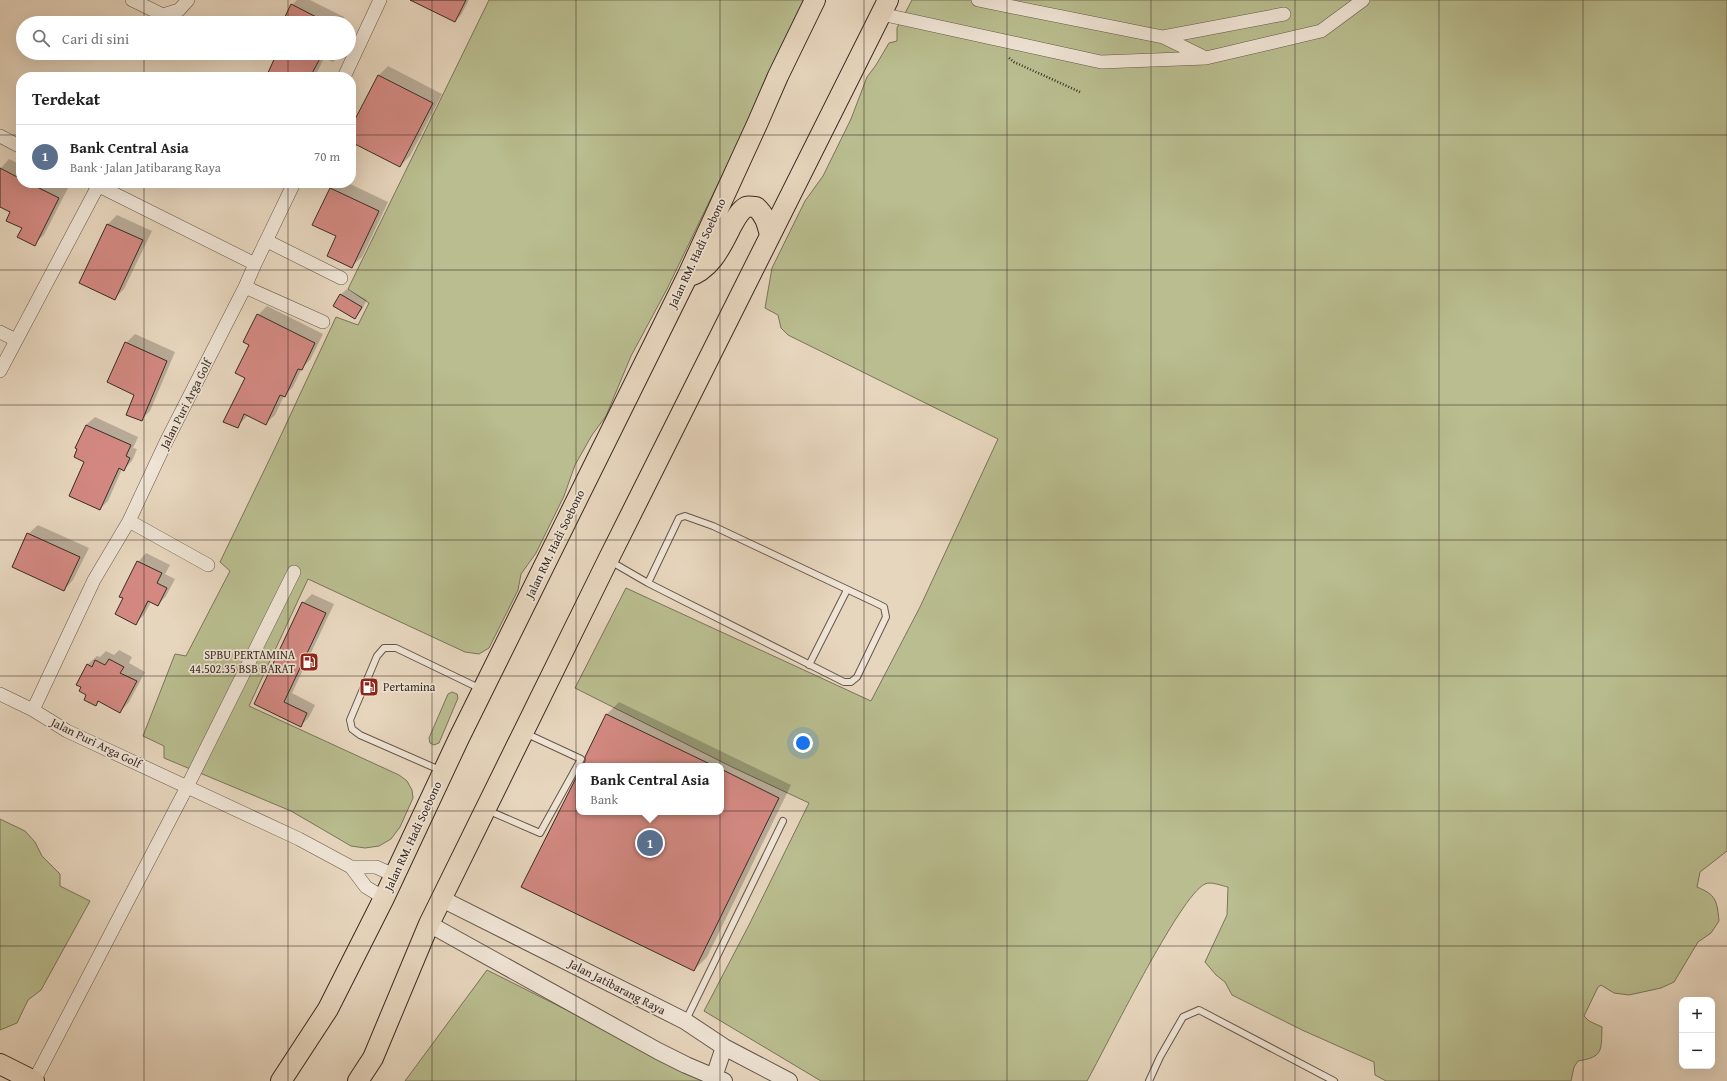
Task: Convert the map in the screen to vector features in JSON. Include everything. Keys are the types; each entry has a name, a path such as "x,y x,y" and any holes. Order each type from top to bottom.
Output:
{"main road":[{"name":"Jalan RM. Hadi Soebono","path":"281,1081 328,1008 384,898 482,690 687,277 778,76 815,0"},
{"path":"358,1081 373,1058 429,924 608,560 884,7"},
{"path":"687,277 697,275 707,266 719,251 737,217 745,208 756,207 761,212 765,217 770,235"},
{"path":"0,1064 34,1081"}],"street":[{"path":"132,0 163,15 179,10 188,0"},
{"path":"356,51 380,0"},
{"path":"978,0 1163,37 1206,58"},
{"path":"884,7 1101,62 1206,58 1321,30 1363,0"},
{"path":"1163,37 1284,14"},
{"path":"346,72 352,60"},
{"path":"0,136 16,144"},
{"path":"0,371 93,188"},
{"path":"103,188 255,264"},
{"name":"Jalan Puri Arga Golf","path":"292,188 245,287 166,442 129,521 94,580 33,710 67,731 299,839 351,867 366,886 384,898"},
{"path":"267,241 341,278"},
{"path":"245,287 323,322"},
{"path":"0,332 16,340"},
{"path":"129,521 208,565"},
{"path":"34,1081 187,787 294,572"},
{"path":"0,694 33,710"},
{"name":"Jalan Puri Arga Golf","path":"351,867 376,867 394,876"},
{"name":"Jalan Jatibarang Raya","path":"442,899 685,1022 724,1047 789,1081"},
{"path":"429,924 686,1066 719,1079 724,1047"}],"lane":[{"path":"608,560 648,583 844,682 851,682 856,677 886,617 884,607 712,526 685,516 679,518 648,583"},
{"path":"809,665 847,590"},
{"path":"443,771 360,735 352,729 350,720 377,656 384,648 396,648 482,690"},
{"path":"524,732 581,759 579,763"},
{"path":"486,810 540,833 576,768"},
{"path":"685,1022 783,821"},
{"path":"1149,1081 1160,1057 1183,1017 1199,1010 1334,1081"}],"green space":[{"path":"489,0 807,0 667,289 631,356 606,416 592,435 575,465 564,496 536,553 521,574 518,590 489,648 479,654 465,652 308,579 249,706 399,775 407,781 412,790 413,798 400,827 391,839 379,846 365,848 351,846 291,811 164,758 164,746 143,736 175,654 186,656 230,571 220,562 336,317 358,325 369,303 348,289"},
{"path":"912,0 1727,0 1727,851 1700,872 1697,887 1708,893 1714,899 1719,921 1711,933 1698,942 1674,982 1661,988 1629,995 1614,993 1601,985 1598,987 1584,1016 1589,1021 1602,1027 1601,1047 1597,1055 1578,1061 1574,1067 1571,1081 1386,1081 1375,1075 1374,1062 1302,1030 1232,995 1225,982 1216,975 1205,962 1227,915 1228,887 1210,883 1205,884 1193,894 1161,943 1087,1081 821,1081 704,1011 749,925 809,803 732,767 575,688 626,588 871,701 920,607 998,439 788,335 781,328 778,315 765,308 772,268 805,201 823,176 851,119 867,77 889,43 897,41 897,28"},
{"path":"452,692 457,694 458,698 439,743 434,745 430,743 429,738 448,694"},
{"path":"0,819 25,831 35,842 42,856 60,874 60,886 90,901 41,990 28,1000 17,1023 0,1030"},
{"path":"487,970 708,1081 405,1081"}],"building":[{"path":"410,0 466,0 455,22"},
{"path":"291,4 314,16 285,16"},
{"path":"274,60 319,60 313,72 268,72"},
{"path":"378,75 433,103 400,167 356,145 356,117"},
{"path":"0,168 16,176 16,188 39,188 59,198 35,246 17,237 22,228 6,221 10,212 0,207"},
{"path":"330,188 379,211 352,268 327,256 336,236 312,225"},
{"path":"107,224 143,240 115,300 79,283"},
{"path":"340,294 362,307 355,319 333,306"},
{"path":"257,314 315,343 302,370 298,369 285,397 280,395 266,425 244,414 238,428 223,422 245,378 235,373 249,345 243,342"},
{"path":"125,342 167,361 142,421 126,415 134,395 107,382"},
{"path":"86,425 131,445 126,456 130,458 124,471 119,468 100,510 69,496 84,462 74,457 77,449 75,448"},
{"path":"27,533 80,557 64,591 12,567"},
{"path":"137,561 162,573 157,583 167,588 158,606 148,601 136,625 115,614 123,598 119,597"},
{"path":"302,602 326,613 284,702 307,713 301,727 254,704"},
{"path":"109,659 124,667 120,673 137,681 120,713 98,701 96,706 84,700 86,695 79,691 81,687 76,685 87,664 92,667 95,660 105,665"},
{"path":"606,714 708,763 584,763 585,757"},
{"path":"724,770 779,798 694,971 521,887 576,778 576,815 724,815"}],"place":[{"name":"SPBU PERTAMINA 44.502.35 BSB BARAT","path":"309,662"},
{"name":"Pertamina","path":"369,687"},
{"name":"Bank Central Asia","path":"650,843"}]}
